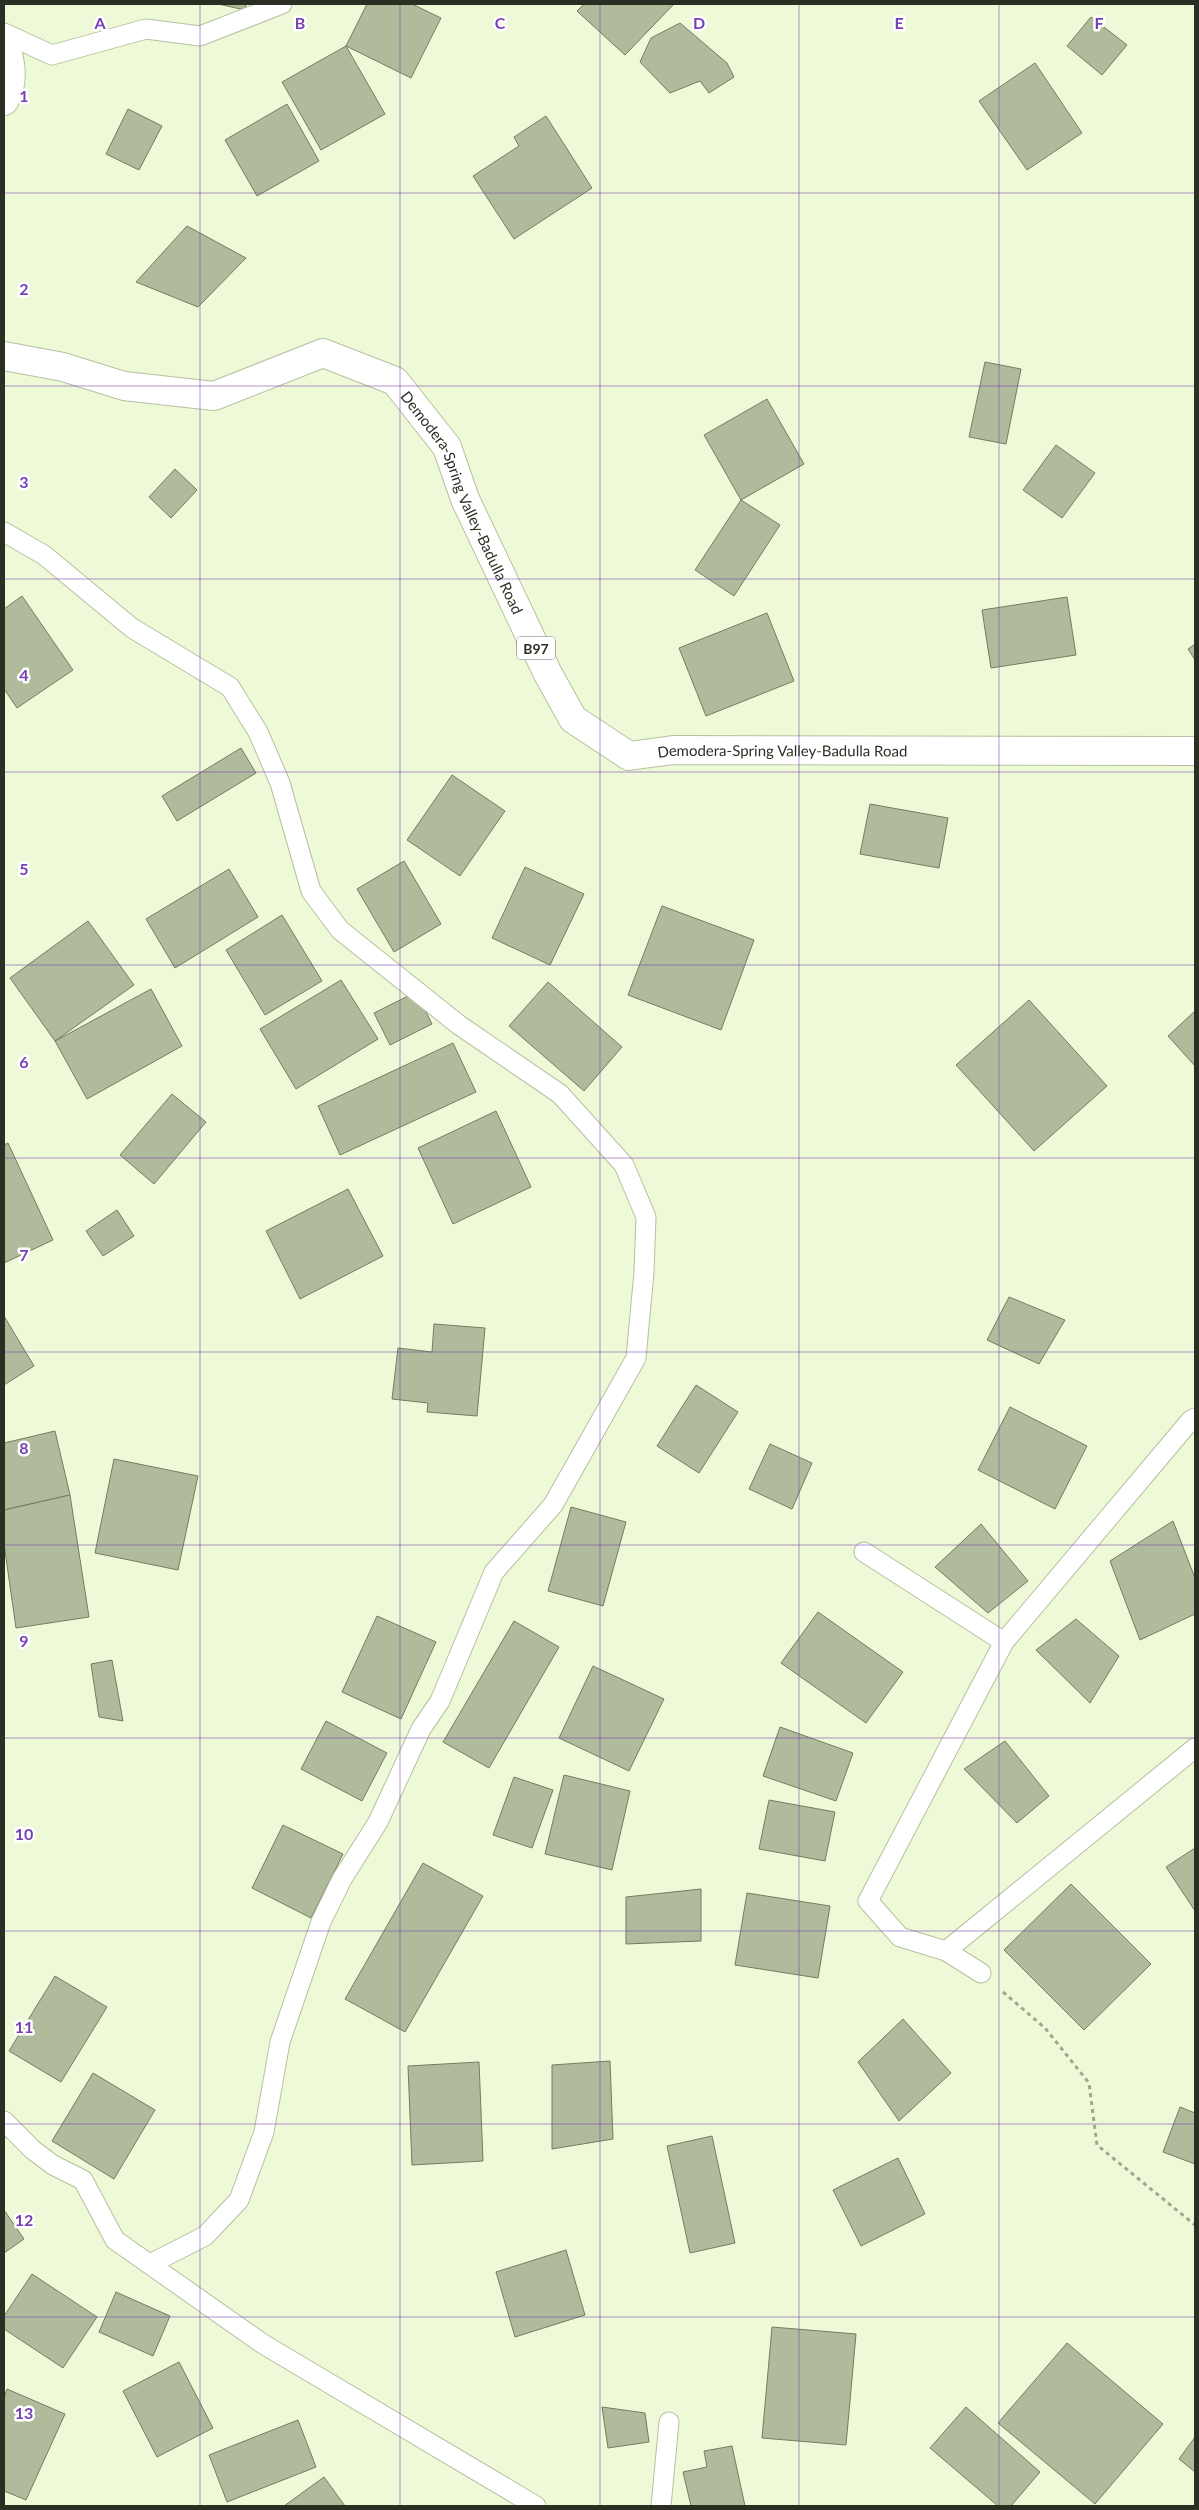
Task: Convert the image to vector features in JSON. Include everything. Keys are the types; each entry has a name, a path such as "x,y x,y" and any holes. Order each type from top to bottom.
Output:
{"main road":[{"path":"4,41 10,57 11,76 4,101"},
{"name":"Demodera-Spring Valley-Badulla Road","path":"4,356 63,367 124,386 214,396 323,354 395,381 447,447 466,499 547,672 573,719 629,756 673,750 1195,751"}],"lane":[{"path":"4,32 52,55 146,29 200,36 282,4"},
{"path":"4,532 44,554 132,628 230,687 258,732 280,783 311,891 340,930 458,1025 560,1094 624,1165 646,1216 644,1272 636,1358 553,1505 494,1572 440,1701 421,1729 378,1822 338,1888 321,1922 280,2042 264,2132 239,2200 205,2236 150,2264"},
{"path":"981,1974 946,1951 900,1937 868,1901 1004,1642 1190,1421 1195,1418"},
{"path":"864,1552 1004,1642"},
{"path":"946,1951 1195,1748"},
{"path":"4,2121 33,2150 53,2165 83,2180 115,2240 264,2344 536,2506"},
{"path":"661,2506 669,2422"}],"path":[{"path":"981,1974 1045,2028 1089,2083 1097,2144 1195,2225"}],"building":[{"path":"218,4 246,4 245,10"},
{"path":"367,4 412,4 441,18 411,78 346,46"},
{"path":"584,4 674,4 625,55 577,11"},
{"path":"1091,17 1127,45 1102,75 1067,46"},
{"path":"680,23 727,63 734,77 709,93 700,81 670,93 640,62 651,38"},
{"path":"346,46 385,114 321,150 282,82"},
{"path":"1035,63 1082,133 1027,170 979,101"},
{"path":"287,104 319,161 257,196 225,140"},
{"path":"128,109 162,126 139,170 106,154"},
{"path":"546,116 592,188 514,239 473,176 519,146 514,137"},
{"path":"187,226 246,258 198,307 136,282"},
{"path":"985,362 1021,369 1006,444 969,437"},
{"path":"767,399 804,464 741,500 704,435"},
{"path":"1056,445 1095,473 1062,518 1023,490"},
{"path":"175,469 197,490 171,518 149,497"},
{"path":"741,500 780,525 734,596 695,570"},
{"path":"22,596 73,670 17,708 4,689 4,609"},
{"path":"1067,597 1076,655 991,668 982,610"},
{"path":"767,613 794,681 706,716 679,648"},
{"path":"1195,644 1195,660 1188,649"},
{"path":"241,748 256,773 177,821 162,796"},
{"path":"452,775 505,811 460,876 407,840"},
{"path":"870,804 948,818 939,868 860,854"},
{"path":"404,861 441,924 394,952 357,889"},
{"path":"525,867 584,894 550,965 492,938"},
{"path":"229,869 258,917 175,968 146,919"},
{"path":"662,906 754,940 721,1030 628,995"},
{"path":"282,915 322,981 265,1015 226,950"},
{"path":"88,921 134,985 55,1041 10,978"},
{"path":"341,980 378,1039 296,1089 260,1029"},
{"path":"548,982 622,1047 584,1091 509,1026"},
{"path":"151,989 182,1046 87,1099 55,1041"},
{"path":"416,992 432,1024 390,1045 374,1013"},
{"path":"1029,1000 1107,1086 1034,1151 956,1065"},
{"path":"1195,1011 1195,1066 1168,1036"},
{"path":"453,1043 476,1092 340,1155 318,1106"},
{"path":"172,1094 206,1122 154,1184 120,1155"},
{"path":"496,1111 531,1187 453,1224 418,1148"},
{"path":"8,1143 53,1240 4,1263 4,1145"},
{"path":"348,1189 383,1256 300,1299 266,1231"},
{"path":"117,1210 134,1236 103,1256 86,1231"},
{"path":"1009,1297 1065,1320 1039,1364 987,1340"},
{"path":"4,1316 34,1366 4,1385"},
{"path":"434,1324 485,1328 477,1416 427,1412 428,1403 392,1399 398,1348 432,1352"},
{"path":"696,1385 738,1412 699,1473 657,1446"},
{"path":"1010,1407 1087,1446 1055,1509 978,1470"},
{"path":"55,1431 70,1495 4,1510 4,1443"},
{"path":"770,1444 812,1463 792,1509 749,1489"},
{"path":"114,1459 198,1476 178,1570 95,1553"},
{"path":"70,1495 89,1617 16,1628 4,1544 4,1510"},
{"path":"571,1507 626,1522 603,1606 548,1591"},
{"path":"1173,1521 1195,1578 1195,1614 1140,1640 1110,1561"},
{"path":"981,1524 1028,1581 988,1613 935,1567"},
{"path":"818,1612 903,1672 866,1723 781,1663"},
{"path":"377,1616 436,1642 401,1719 342,1692"},
{"path":"1076,1619 1119,1656 1090,1703 1036,1650"},
{"path":"514,1621 559,1647 489,1768 443,1742"},
{"path":"112,1660 123,1721 99,1717 91,1664"},
{"path":"593,1666 664,1699 629,1771 559,1738"},
{"path":"326,1721 387,1753 362,1801 301,1769"},
{"path":"780,1727 853,1753 836,1801 763,1776"},
{"path":"1005,1741 1049,1796 1017,1823 964,1769"},
{"path":"564,1775 630,1791 612,1870 545,1854"},
{"path":"514,1777 553,1790 532,1848 493,1835"},
{"path":"769,1800 835,1812 825,1861 759,1849"},
{"path":"283,1825 343,1854 311,1918 252,1888"},
{"path":"1195,1848 1195,1911 1166,1867"},
{"path":"423,1863 483,1896 405,2032 345,1999"},
{"path":"1071,1884 1151,1964 1084,2030 1004,1950"},
{"path":"701,1889 701,1941 626,1944 626,1897"},
{"path":"747,1893 830,1906 818,1978 735,1965"},
{"path":"55,1976 107,2007 61,2082 9,2051"},
{"path":"903,2019 951,2073 899,2121 858,2062"},
{"path":"610,2061 613,2139 552,2149 552,2065"},
{"path":"479,2062 483,2161 412,2165 408,2066"},
{"path":"93,2073 155,2110 114,2179 52,2141"},
{"path":"1180,2107 1195,2113 1195,2164 1163,2152"},
{"path":"712,2136 735,2243 690,2253 667,2146"},
{"path":"898,2158 925,2214 861,2246 833,2190"},
{"path":"4,2210 24,2239 4,2253"},
{"path":"566,2250 585,2315 515,2337 496,2272"},
{"path":"32,2274 97,2317 63,2368 4,2329 4,2316"},
{"path":"116,2292 170,2316 153,2356 99,2332"},
{"path":"772,2327 856,2334 846,2445 762,2438"},
{"path":"1067,2343 1163,2424 1095,2504 998,2423"},
{"path":"179,2362 213,2428 157,2457 123,2391"},
{"path":"7,2389 65,2414 26,2500 4,2491 4,2398"},
{"path":"602,2407 645,2413 649,2442 608,2448"},
{"path":"966,2407 1040,2472 1011,2506 998,2506 930,2448"},
{"path":"298,2420 316,2467 227,2502 209,2455"},
{"path":"1195,2437 1195,2472 1179,2459"},
{"path":"732,2446 745,2506 691,2506 683,2472 707,2467 704,2451"},
{"path":"324,2477 345,2506 284,2506"}]}
